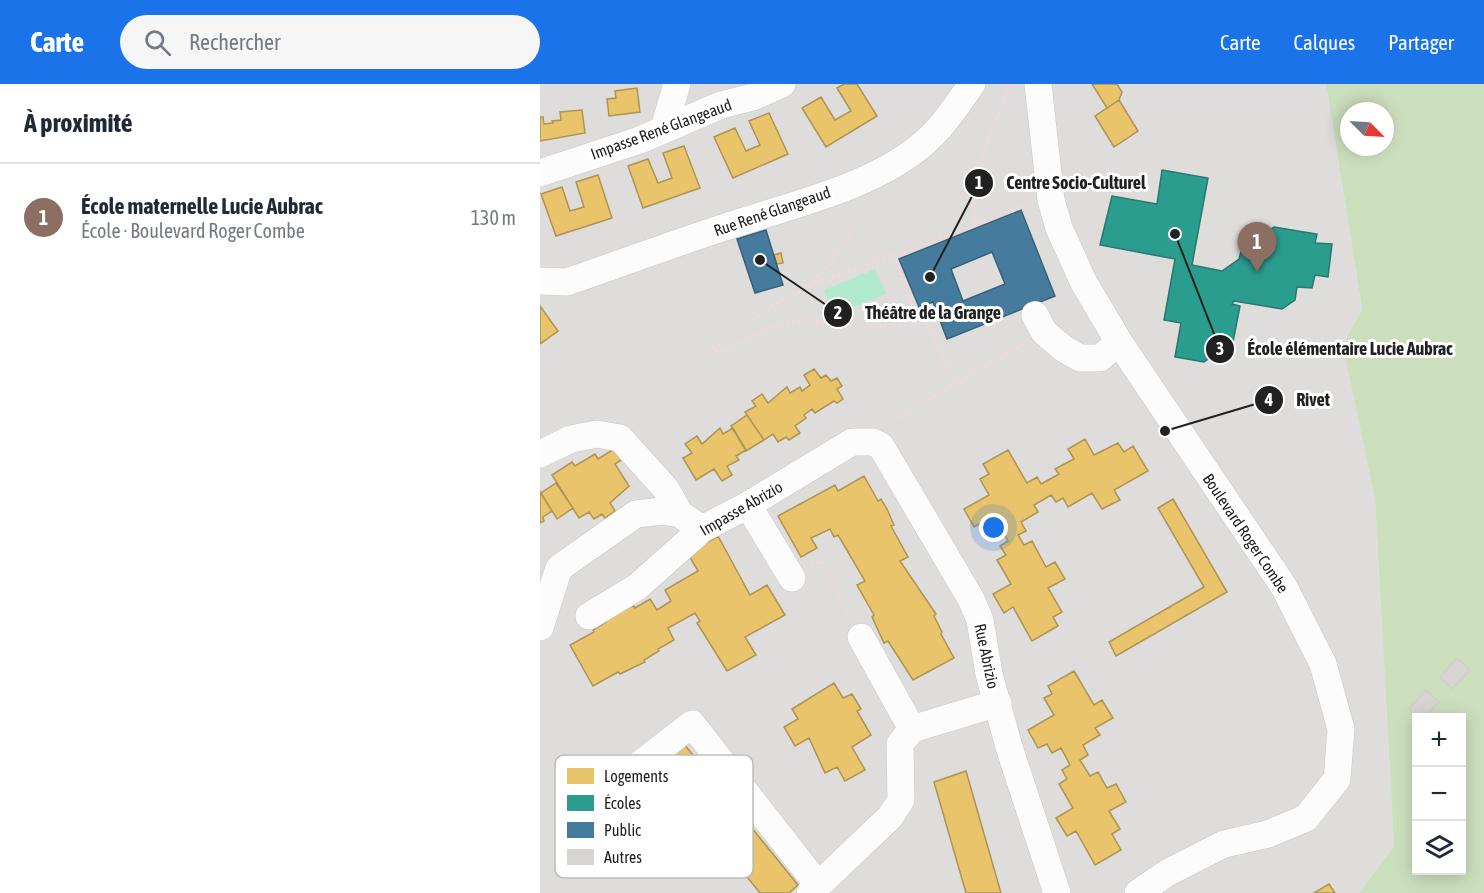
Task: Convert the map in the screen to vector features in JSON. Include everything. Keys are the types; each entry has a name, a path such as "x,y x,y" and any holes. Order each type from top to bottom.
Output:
{"street":[{"path":"664,128 677,84"},
{"name":"Impasse René Glangeaud","path":"540,173 640,140 664,128 782,84"},
{"name":"Rue René Glangeaud","path":"540,281 567,282 815,198 865,178 896,163 923,144 951,114 972,84"},
{"name":"Boulevard Roger Combe","path":"1038,84 1051,200 1059,228 1083,283 1119,342 1284,586 1323,664 1341,729 1337,778 1306,818 1268,834 1224,844 1167,873 1138,893"},
{"path":"1039,323 1080,358 1100,358 1119,342"},
{"path":"540,454 570,439 597,434 620,438 666,489 691,521"},
{"name":"Impasse Abrizio","path":"589,616 637,587 691,521 748,505 852,442 873,442"},
{"name":"Rue Abrizio","path":"873,442 886,452 971,599 980,620 989,674 1009,747 1057,893"},
{"path":"748,505 792,578"},
{"path":"540,627 550,565 636,513 663,511 691,521"},
{"path":"861,637 912,729"},
{"path":"753,806 814,889 890,818 901,800 900,744 912,729 998,703"},
{"path":"652,755 692,724 715,755"}],"path":[{"path":"976,224 972,199 987,144 1010,84"},
{"path":"959,198 972,199"},
{"path":"956,384 925,319 889,328 842,328 810,320 771,327 726,351 707,353 774,304 807,286 1031,204 1051,200"},
{"path":"807,286 826,268 855,228"},
{"path":"894,255 917,321"},
{"path":"873,442 878,430 956,384 1039,323"},
{"path":"792,578 820,560 861,637"}],"shaded area":[{"path":"540,84 1326,84 1362,309 1344,345 1375,500 1394,846 1359,893 540,893"}],"green space":[{"path":"1326,84 1484,84 1484,893 1359,893 1394,846 1375,500 1343,345 1362,309"},
{"path":"875,269 886,294 834,315 824,290"}],"building: Logements":[{"path":"844,84 857,84 877,116 826,147 802,108 821,97 835,120 851,111 837,88"},
{"path":"1092,84 1117,84 1122,92 1119,100 1107,108"},
{"path":"637,88 640,112 609,116 607,99 616,98 615,91"},
{"path":"1119,100 1138,131 1114,147 1095,116"},
{"path":"582,110 585,133 540,141 540,117 543,117 544,124 553,123 552,121 561,120 560,112"},
{"path":"769,113 788,154 733,178 714,137 735,128 746,151 760,145 749,121"},
{"path":"684,146 700,188 643,208 628,166 648,159 658,183 672,178 663,153"},
{"path":"598,175 612,218 556,236 541,194 562,187 570,211 584,207 576,182"},
{"path":"781,253 783,263 777,264 774,255"},
{"path":"540,306 558,331 540,344"},
{"path":"814,369 821,378 826,375 831,381 837,378 842,386 837,389 843,399 837,403 834,401 815,413 812,409 804,415 806,418 795,426 800,433 789,440 786,437 778,442 773,434 764,440 745,412 756,406 752,401 762,394 768,403 787,387 790,393 800,387 802,391 810,385 804,375"},
{"path":"747,415 764,440 746,451 731,426"},
{"path":"720,428 723,434 733,428 746,450 736,456 739,460 727,466 732,475 722,481 714,469 696,480 683,458 692,453 685,444 697,436 702,444"},
{"path":"1085,439 1094,455 1118,443 1124,452 1133,446 1148,471 1114,490 1120,500 1102,509 1092,493 1068,507 1063,498 1056,502 1051,495 1034,505 1038,512 1021,522 1026,531 1018,535 1024,545 1032,541 1046,567 1055,562 1065,579 1048,588 1062,612 1053,617 1058,626 1032,641 1013,607 1004,613 993,594 1011,584 997,560 1006,555 1000,546 1008,541 999,525 991,529 986,520 974,527 964,509 989,495 980,479 989,474 983,464 1008,450 1027,483 1037,477 1041,484 1059,474 1055,469 1074,459 1068,449"},
{"path":"614,449 623,459 615,464 629,486 610,503 615,511 605,518 602,514 594,519 589,512 579,518 552,475 572,462 575,466 595,454 598,459"},
{"path":"864,476 878,501 881,499 887,509 894,525 891,526 908,557 900,561 936,614 934,616 941,634 954,658 913,680 888,641 884,643 872,617 874,615 857,585 865,581 838,535 834,537 830,529 811,538 817,548 801,557 778,516 835,485 838,491"},
{"path":"556,483 573,508 557,519 541,493"},
{"path":"540,492 552,511 543,517 544,521 540,523"},
{"path":"1173,499 1227,592 1116,656 1109,642 1204,587 1158,508"},
{"path":"718,536 750,595 767,585 785,615 745,637 756,655 727,671 697,623 700,621 695,613 668,628 674,640 658,649 659,651 644,660 645,662 620,674 618,672 593,686 570,645 594,632 593,630 606,622 605,620 633,605 635,608 650,599 657,610 671,601 665,590 698,571 688,554"},
{"path":"1074,671 1094,705 1102,700 1113,718 1095,728 1100,735 1083,745 1088,755 1080,760 1090,776 1098,772 1107,788 1116,784 1126,802 1109,811 1120,829 1112,834 1121,850 1095,865 1076,831 1067,836 1056,818 1073,808 1059,784 1067,779 1062,770 1070,765 1061,748 1052,753 1047,744 1038,748 1028,730 1054,715 1044,698 1052,694 1048,686"},
{"path":"834,683 843,698 852,694 861,709 857,711 871,735 852,747 865,770 845,781 837,767 825,773 809,738 795,746 784,727 798,719 792,709"},
{"path":"684,744 693,755 671,755"},
{"path":"966,771 1001,893 966,893 934,782"},
{"path":"753,829 798,885 789,893 760,893 748,878 753,878"},
{"path":"1329,884 1335,893 1314,893"}],"building: Écoles":[{"path":"1162,170 1208,178 1192,265 1222,271 1239,259 1242,248 1274,227 1317,234 1315,243 1332,244 1328,277 1315,275 1312,288 1297,287 1295,300 1282,309 1234,301 1232,304 1240,306 1233,342 1204,362 1175,357 1181,323 1164,320 1175,259 1100,245 1112,196 1157,204"}],"building: Public":[{"path":"1021,210 1055,296 947,339 933,302 919,307 899,259","holes":["992,252 1005,284 963,301 951,269"]},
{"path":"766,230 783,285 755,293 737,239"}],"building: Autres":[{"path":"1457,658 1470,670 1452,689 1440,677"},
{"path":"1426,690 1439,702 1429,713 1413,713 1409,709"}],"place":[{"name":"École élémentaire Lucie Aubrac","path":"1175,234"},
{"name":"Théâtre de la Grange","path":"760,260"},
{"name":"École maternelle Lucie Aubrac","path":"1257,272"},
{"name":"Centre Socio-Culturel","path":"930,277"},
{"name":"Rivet","path":"1165,431"}]}
